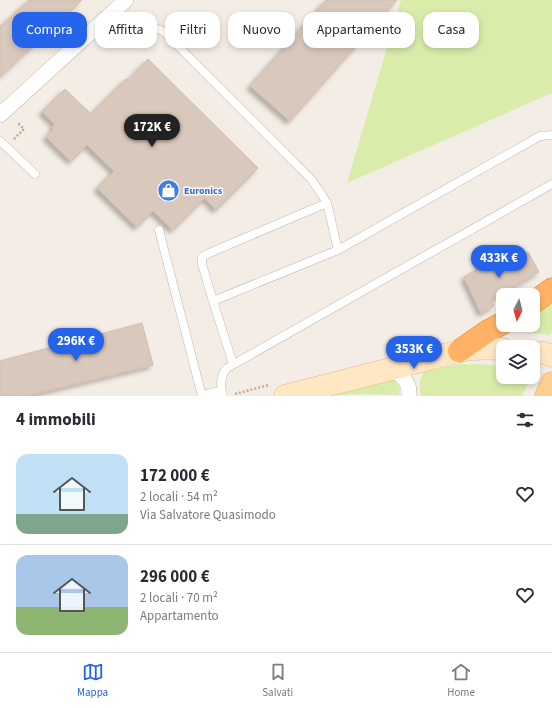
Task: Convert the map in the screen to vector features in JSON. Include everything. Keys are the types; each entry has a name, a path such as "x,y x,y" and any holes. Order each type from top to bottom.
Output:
{"highway":[{"path":"540,298 552,289"},
{"path":"459,351 496,327"}],"main road":[{"path":"286,396 470,348 496,349"},
{"path":"540,353 552,356"},
{"path":"546,396 552,383"}],"street":[{"path":"0,115 126,0"},
{"path":"387,370 395,371 401,376 409,388 409,396"}],"lane":[{"path":"157,28 164,32 305,172 317,187 326,203 338,250"},
{"path":"212,301 338,250 540,136 552,135"},
{"path":"0,141 35,174"},
{"path":"159,230 202,396 222,393 221,379 223,372 233,364 552,184"},
{"path":"233,364 212,301 202,264 202,257 326,203"}],"path":[{"path":"11,141 24,129 20,124"}],"green space":[{"path":"401,0 552,0 552,93 347,183 387,48 415,48 415,12 397,12"},
{"path":"552,303 552,332 549,335 526,332 540,332 540,312"},
{"path":"460,364 496,365 496,384 528,384 522,396 422,396 420,393 420,381 424,371"},
{"path":"394,379 400,389 399,395 326,394"}],"building":[{"path":"29,0 82,0 69,12 16,12"},
{"path":"326,0 397,0 386,12 315,12"},
{"path":"12,16 12,48 31,48 0,77 0,27"},
{"path":"303,26 303,48 355,48 290,121 250,86 284,48 295,48 295,35"},
{"path":"148,59 258,168 216,210 205,198 173,230 153,211 137,227 97,188 114,171 87,145 71,161 46,137 53,129 52,128 55,124 42,112 65,89 91,114 126,79 128,80"},
{"path":"528,252 539,272 512,288 496,288 496,297 491,300 494,306 481,313 464,277 503,254 509,263"},
{"path":"142,323 153,365 26,396 0,396 0,361"}],"place":[{"name":"Euronics","path":"168,191"}]}
